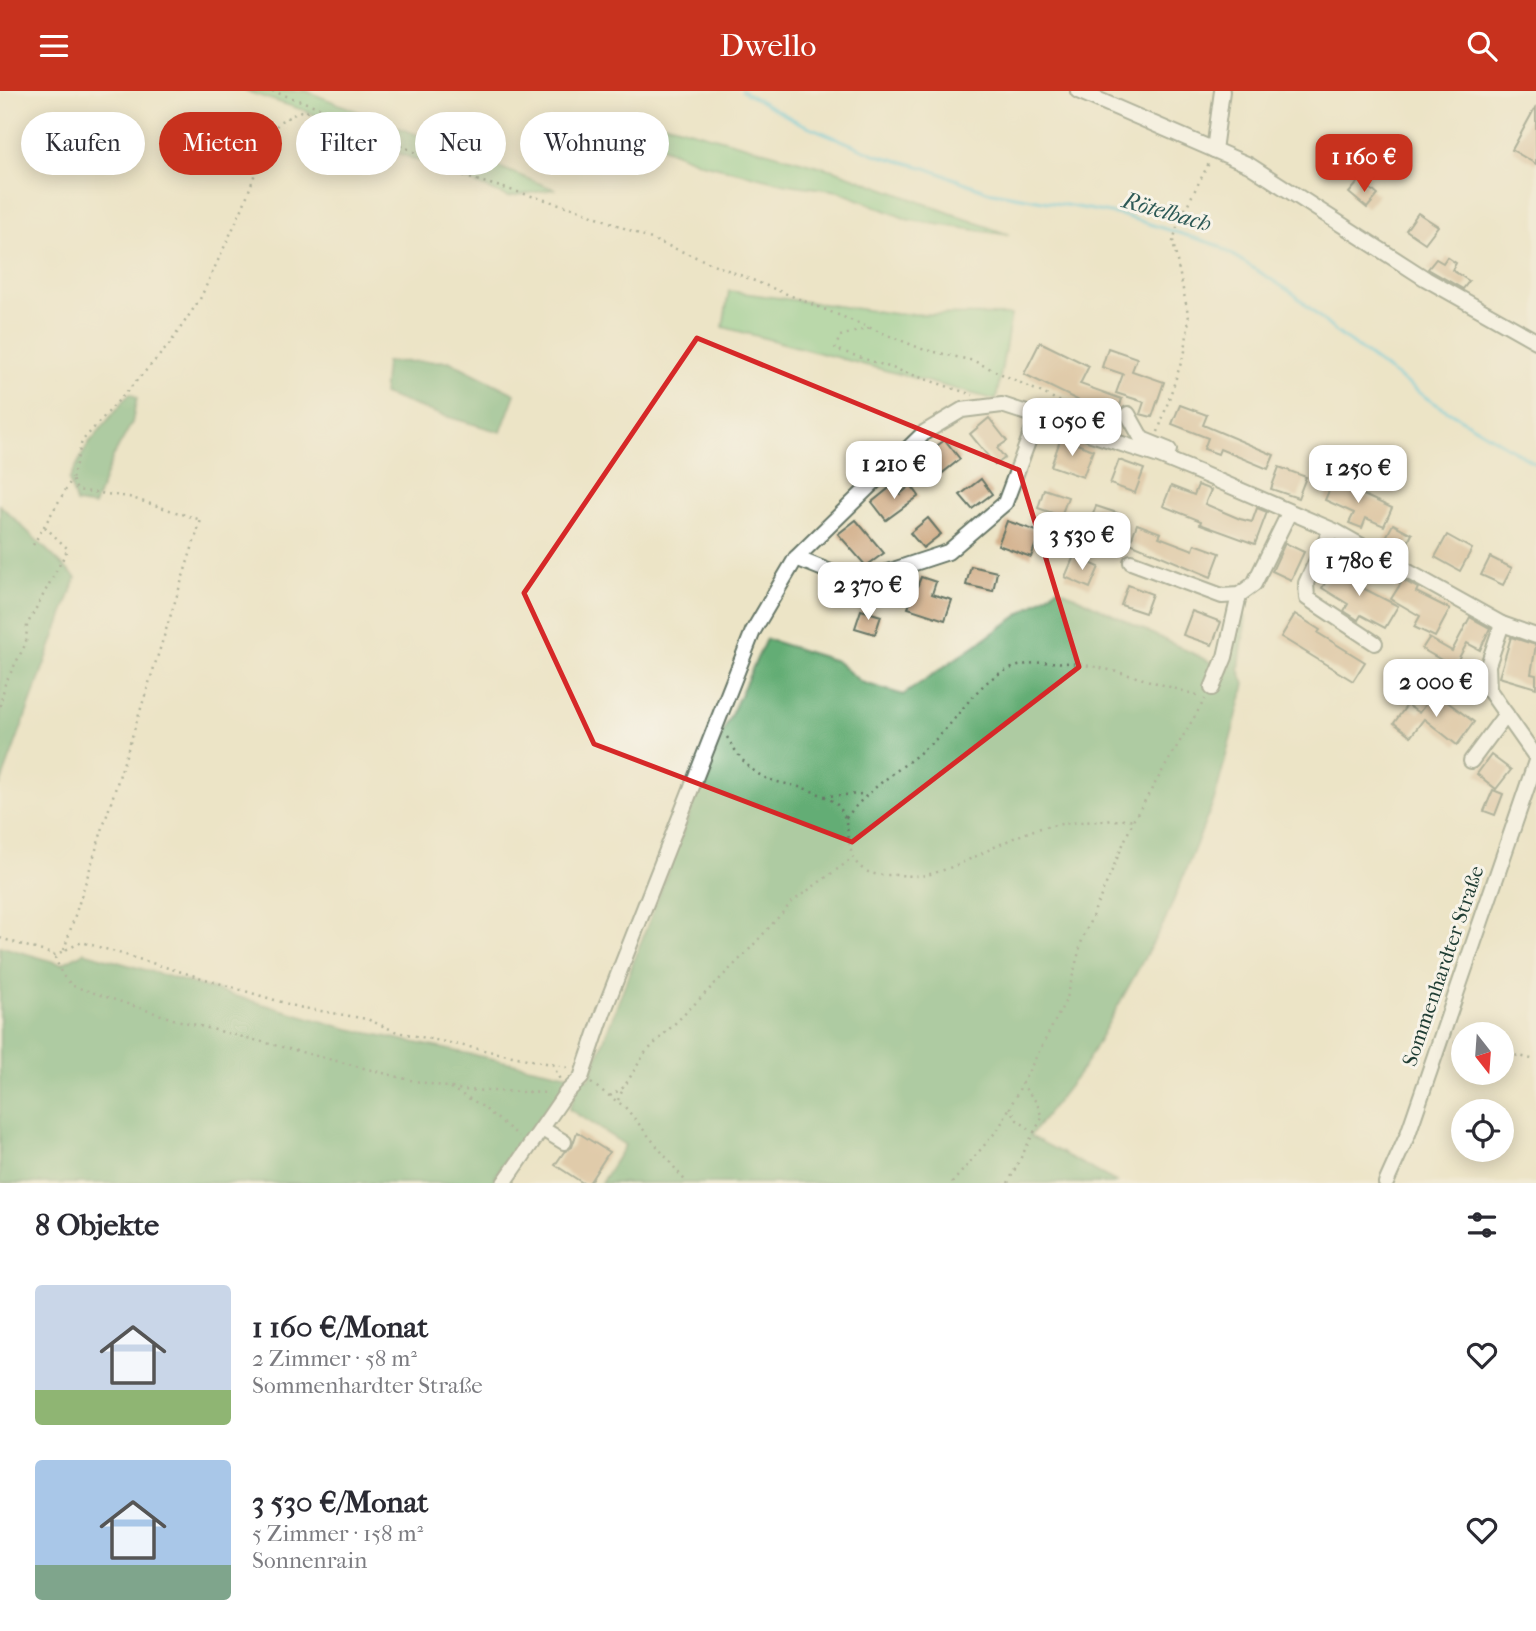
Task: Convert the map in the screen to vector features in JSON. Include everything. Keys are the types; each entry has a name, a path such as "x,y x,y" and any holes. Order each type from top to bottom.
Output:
{"street":[{"path":"1078,91 1249,165 1426,279 1536,341"},
{"path":"1211,149 1222,91"},
{"path":"504,1183 544,1129 566,1093 582,1075 608,1000 753,631 796,558 925,432 962,410 1002,405 1038,415 1198,472 1331,530 1502,624 1536,636"},
{"path":"1128,414 1142,439 1178,454 1198,472"},
{"path":"796,558 848,579 869,578 948,552 1005,503 1038,415"},
{"path":"1131,562 1223,596 1239,595 1254,585 1289,513"},
{"path":"1331,530 1306,583 1307,598 1375,643"},
{"path":"1209,693 1225,657 1239,595"},
{"path":"1502,624 1488,665 1489,690 1536,759"},
{"path":"1471,761 1506,714"},
{"name":"Sommenhardter Straße","path":"1386,1183 1408,1134 1536,759"},
{"path":"544,1129 565,1142"}],"path":[{"path":"272,91 332,112"},
{"path":"33,545 72,479 82,441 169,345 200,299 243,207 266,143 279,122 296,114"},
{"path":"401,146 458,175 580,210 922,349 974,361 1106,423"},
{"path":"1154,444 1185,351 1189,317 1173,241 1178,223 1211,149"},
{"path":"872,328 854,330 840,336 835,349 976,396"},
{"path":"64,950 201,520 129,497 77,490 72,479"},
{"path":"0,706 5,684 26,643 26,625 68,549 44,527"},
{"path":"846,818 865,794 915,758 991,679 1027,663 1079,664 1209,693 1134,819 1082,940 1067,998 999,1128 952,1183"},
{"path":"718,721 747,766 768,781 834,801 846,818 853,858 861,868 874,875 924,875 1035,830 1069,823 1134,819"},
{"path":"821,796 865,794"},
{"path":"618,1101 645,1053 747,952 793,901 853,858"},
{"path":"0,938 55,955 82,942 298,1007 367,1019 397,1032 553,1064 582,1075 618,1101 687,1183"},
{"path":"55,955 62,975 73,986 112,1000 410,1080 447,1087 566,1093 553,1064"},
{"path":"1514,1055 1536,1060"},
{"path":"1008,1183 1042,1118 1037,1103 1021,1083"},
{"path":"447,1087 479,1104 530,1147"},
{"path":"610,1095 624,1087"},
{"path":"1010,1107 1017,1120 1034,1132"}],"highlighted area":[{"path":"697,338 1019,470 1079,667 852,842 594,744 524,593"}],"green space":[{"path":"245,91 306,91 359,112 306,111"},
{"path":"669,124 837,171 1009,235 909,220 838,191 787,184 701,163 669,150"},
{"path":"401,129 415,134 415,160 401,154"},
{"path":"506,170 554,189 508,197 453,175 506,175"},
{"path":"729,291 896,314 1011,315 996,400 723,327"},
{"path":"449,361 515,394 501,432 438,414 383,394 386,362"},
{"path":"130,393 137,398 132,423 113,457 94,506 76,503 69,480 88,444"},
{"path":"0,505 76,578 0,786"},
{"path":"1058,588 1229,671 1242,616 1246,617 1239,669 1245,684 1215,798 1166,919 1084,1067 1030,1136 1118,1183 601,1183 625,1145 569,1109 577,1090 565,1083 545,1116 502,1165 492,1183 0,1183 0,946 62,964 84,952 345,1028 589,1079 711,758 766,639 836,661 861,682 903,695"}],"building":[{"path":"1536,106 1536,164 1512,150"},
{"path":"1360,180 1378,195 1367,208 1349,193"},
{"path":"1418,213 1438,226 1425,243 1406,230"},
{"path":"1447,257 1456,263 1452,270 1469,281 1463,289 1428,269 1436,259 1443,263"},
{"path":"1040,342 1089,366 1080,384 1122,399 1116,418 1087,408 1088,405 1024,374"},
{"path":"1108,348 1137,358 1132,371 1164,382 1152,417 1140,414 1144,402 1116,393 1123,374 1102,367"},
{"path":"1180,405 1207,415 1203,425 1274,455 1268,469 1220,449 1218,454 1204,449 1208,438 1172,424"},
{"path":"989,418 1007,441 997,448 1005,458 995,465 970,434"},
{"path":"1061,438 1093,450 1083,477 1051,466"},
{"path":"945,440 960,459 940,475 924,455"},
{"path":"1119,460 1144,469 1135,493 1110,484"},
{"path":"1279,467 1306,477 1298,498 1271,489"},
{"path":"981,479 992,494 972,509 960,495"},
{"path":"1333,481 1392,508 1384,526 1366,518 1362,528 1349,523 1354,513 1325,500"},
{"path":"893,485 900,494 911,485 919,496 886,520 872,502"},
{"path":"1198,485 1211,490 1205,504 1240,519 1252,522 1257,508 1267,512 1255,544 1200,524 1201,521 1163,506 1171,486 1194,495"},
{"path":"1044,489 1068,497 1061,516 1038,508"},
{"path":"1096,506 1117,513 1107,541 1086,533"},
{"path":"928,518 941,534 923,548 910,533"},
{"path":"856,520 884,553 866,566 838,534"},
{"path":"1007,521 1040,532 1031,557 998,545"},
{"path":"1137,524 1161,533 1159,537 1193,550 1195,544 1220,553 1211,577 1130,543"},
{"path":"1393,524 1412,534 1404,551 1384,541"},
{"path":"1447,535 1472,549 1460,571 1435,557"},
{"path":"1285,543 1304,552 1291,580 1272,571"},
{"path":"1074,556 1099,567 1090,588 1065,577"},
{"path":"1490,557 1512,568 1503,585 1481,575"},
{"path":"971,566 997,572 993,591 966,585"},
{"path":"1335,566 1358,579 1355,584 1398,606 1385,628 1361,615 1358,620 1344,611 1348,604 1322,588"},
{"path":"921,577 936,582 932,594 952,600 945,620 908,608"},
{"path":"1403,580 1418,588 1416,592 1450,609 1435,637 1414,627 1420,616 1391,599"},
{"path":"1128,585 1152,594 1145,613 1121,605"},
{"path":"861,610 881,616 875,634 855,628"},
{"path":"1192,611 1221,622 1212,645 1183,635"},
{"path":"1295,614 1320,630 1318,633 1365,662 1353,681 1281,637"},
{"path":"1470,617 1490,628 1480,650 1467,643 1454,667 1422,649 1429,638 1452,651"},
{"path":"1511,637 1536,645 1531,674 1536,675 1536,688 1499,677"},
{"path":"1434,692 1474,722 1457,745 1424,719 1411,736 1394,723 1407,705 1419,713"},
{"path":"1491,755 1511,770 1496,789 1477,774"},
{"path":"1493,790 1503,794 1495,815 1484,811"},
{"path":"577,1132 609,1152 589,1183 583,1183 555,1165 564,1152 572,1147"}],"waterway":[{"name":"Rötelbach","path":"742,91 798,122 877,155 926,168 987,191 1121,215 1217,245 1294,294 1336,332 1428,399 1536,464"}]}
